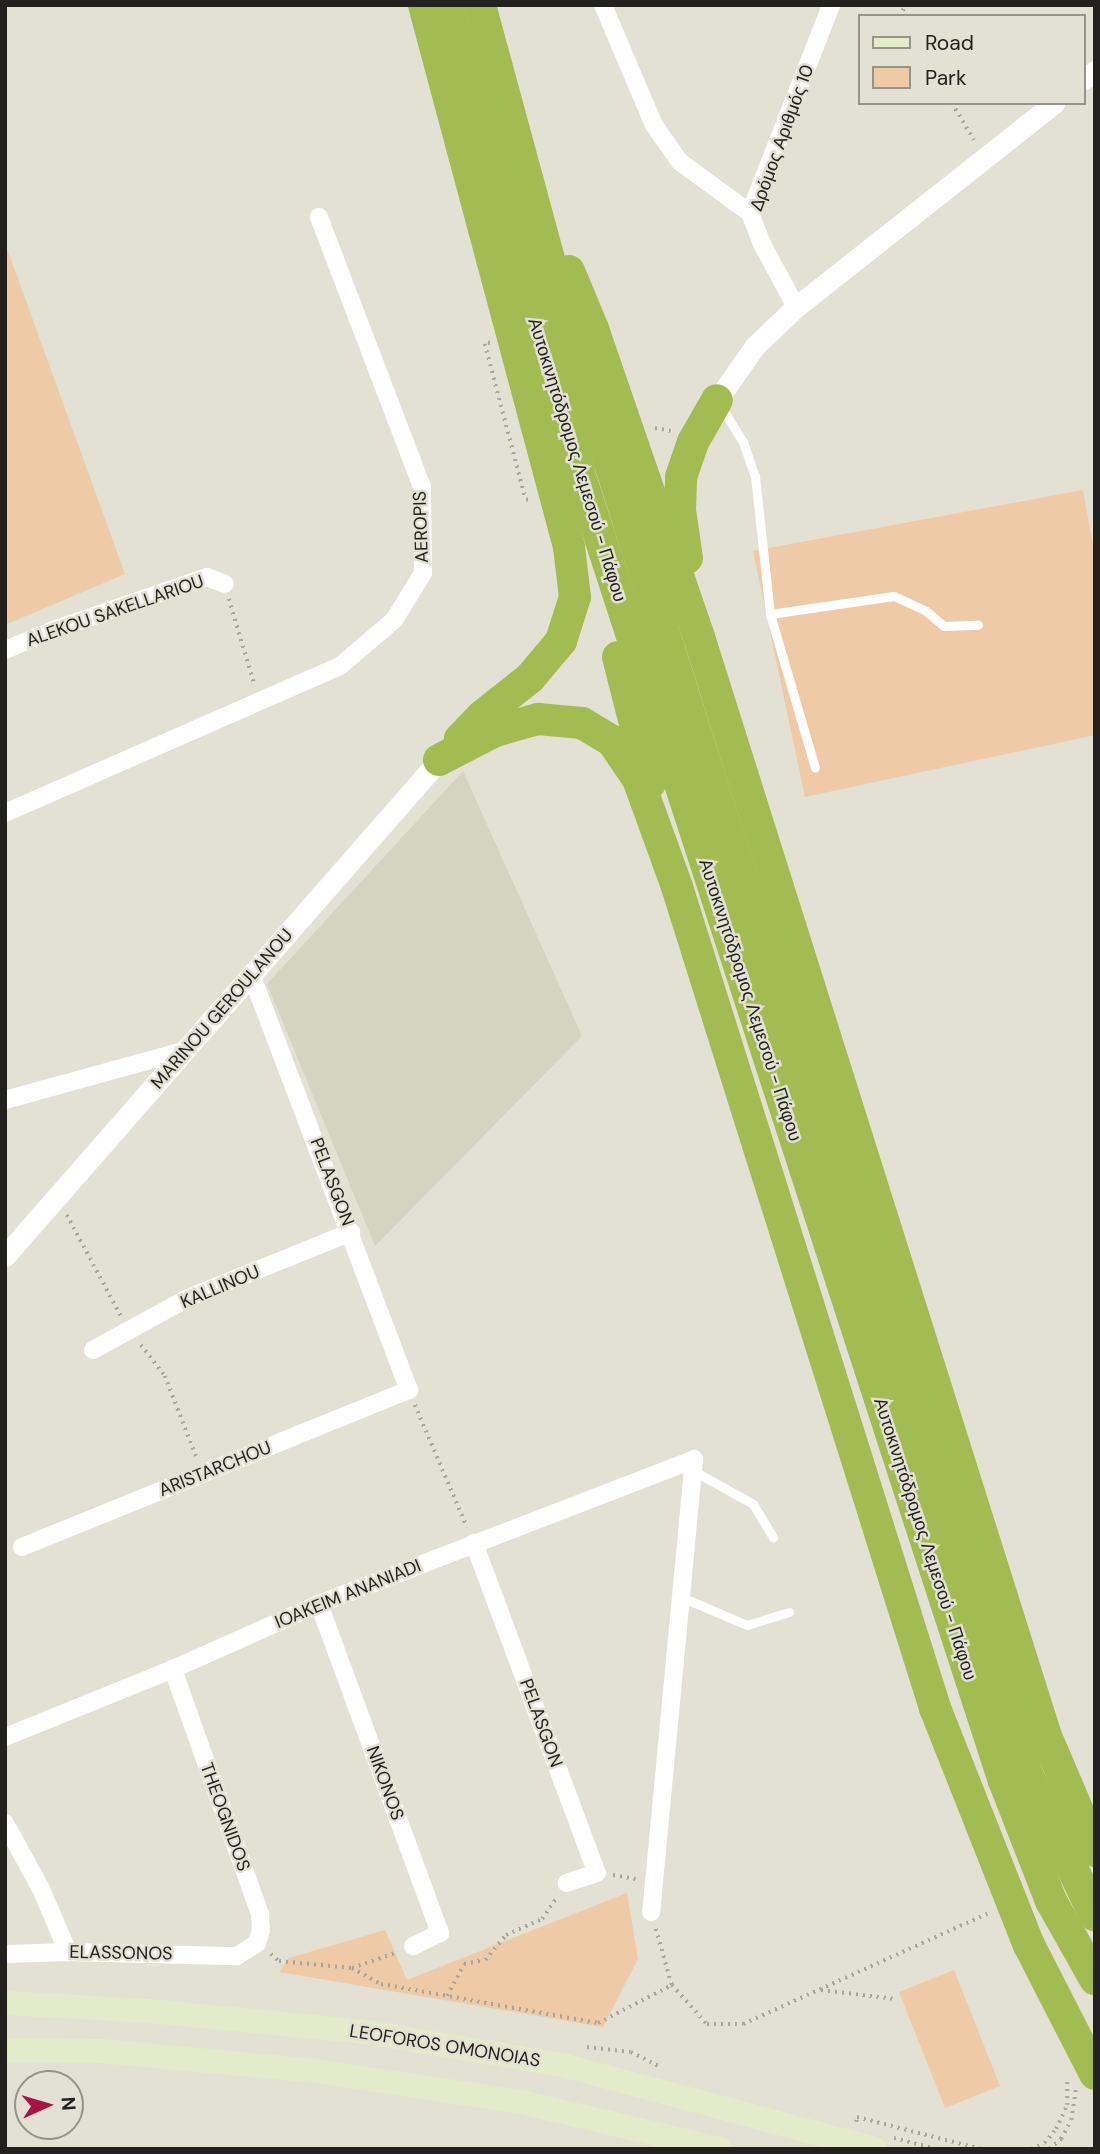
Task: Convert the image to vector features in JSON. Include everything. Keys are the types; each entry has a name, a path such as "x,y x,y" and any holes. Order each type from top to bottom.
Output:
{"highway":[{"path":"424,5 569,547 575,597 561,641 538,668 482,716 439,760"},
{"name":"Αυτοκινητόδρομος Λεμεσού - Πάφου","path":"447,5 579,473 1003,1781 1051,1901 1095,1979"},
{"name":"Αυτοκινητόδρομος Λεμεσού - Πάφου","path":"480,5 572,344 1023,1761 1087,1903"},
{"path":"519,154 593,328 699,638 1046,1736 1095,1851"},
{"path":"699,638 680,510 681,477 693,442 717,400"},
{"path":"579,473 616,650 677,887"},
{"path":"439,760 495,731 538,719 582,723 612,741 638,779 677,887 935,1708 1080,2078"}],"main road":[{"name":"LEOFOROS OMONOIAS","path":"5,2003 149,2011 368,2032 562,2065 875,2149"},
{"path":"5,2050 101,2051 316,2071 522,2102 720,2149"}],"street":[{"path":"603,5 654,125 680,162 750,213"},
{"name":"Δρόμος Αριθμός 10","path":"796,307 762,244 750,213 831,5"},
{"path":"717,400 755,346 796,307 1051,105"},
{"name":"AEROPIS","path":"5,813 340,666 394,620 423,573 422,487 318,217"},
{"name":"ALEKOU SAKELLARIOU","path":"5,650 56,629 207,577 225,584"},
{"name":"MARINOU GEROULANOU","path":"5,1256 439,760"},
{"name":"PELASGON","path":"252,976 409,1390"},
{"path":"5,1100 186,1050"},
{"name":"KALLINOU","path":"93,1350 188,1298 351,1233"},
{"name":"ARISTARCHOU","path":"22,1547 409,1390"},
{"path":"651,1912 693,1464"},
{"name":"IOAKEIM ANANIADI","path":"5,1737 173,1669 319,1604 474,1543 693,1464"},
{"name":"PELASGON","path":"474,1543 597,1873"},
{"name":"NIKONOS","path":"319,1604 440,1933 413,1946"},
{"name":"THEOGNIDOS","path":"173,1669 260,1914 261,1930 257,1943"},
{"path":"5,1823 41,1889 68,1952"},
{"path":"567,1883 597,1873"},
{"name":"ELASSONOS","path":"5,1954 68,1952 237,1956 257,1943"}],"lane":[{"path":"717,400 743,442 755,476 770,614 815,768"},
{"path":"770,614 894,596 926,611 944,626 978,625"},
{"path":"693,1464 752,1503 773,1537"},
{"path":"681,1597 747,1625 789,1612"}],"path":[{"path":"953,105 985,158"},
{"path":"495,341 485,344 526,500"},
{"path":"652,427 671,431 680,425"},
{"path":"225,584 259,702"},
{"path":"409,1390 474,1543"},
{"path":"597,1873 654,1882"},
{"path":"447,1996 464,1965 485,1960 506,1935 542,1919 567,1883"},
{"path":"651,1912 672,1985 707,2024 743,2024 987,1914"},
{"path":"257,1943 279,1961 352,1968 381,1984 598,2024 672,1985"},
{"path":"352,1968 413,1946"},
{"path":"819,1990 895,1999"},
{"path":"1031,2149 1044,2143 1056,2129 1080,2078"},
{"path":"1049,2149 1061,2139 1071,2120 1080,2078"},
{"path":"856,2127 857,2117 981,2149"},
{"path":"921,2145 936,2149"}],"shaded area":[{"path":"463,771 582,1036 375,1246 267,984"}],"green space":[{"path":"5,243 125,574 5,625"},
{"path":"1083,490 1095,556 1095,735 805,797 753,551"},
{"path":"627,1893 638,1959 603,2027 279,1972 289,1958 385,1930 407,1980"},
{"path":"954,1970 1000,2086 945,2108 899,1992"}]}
